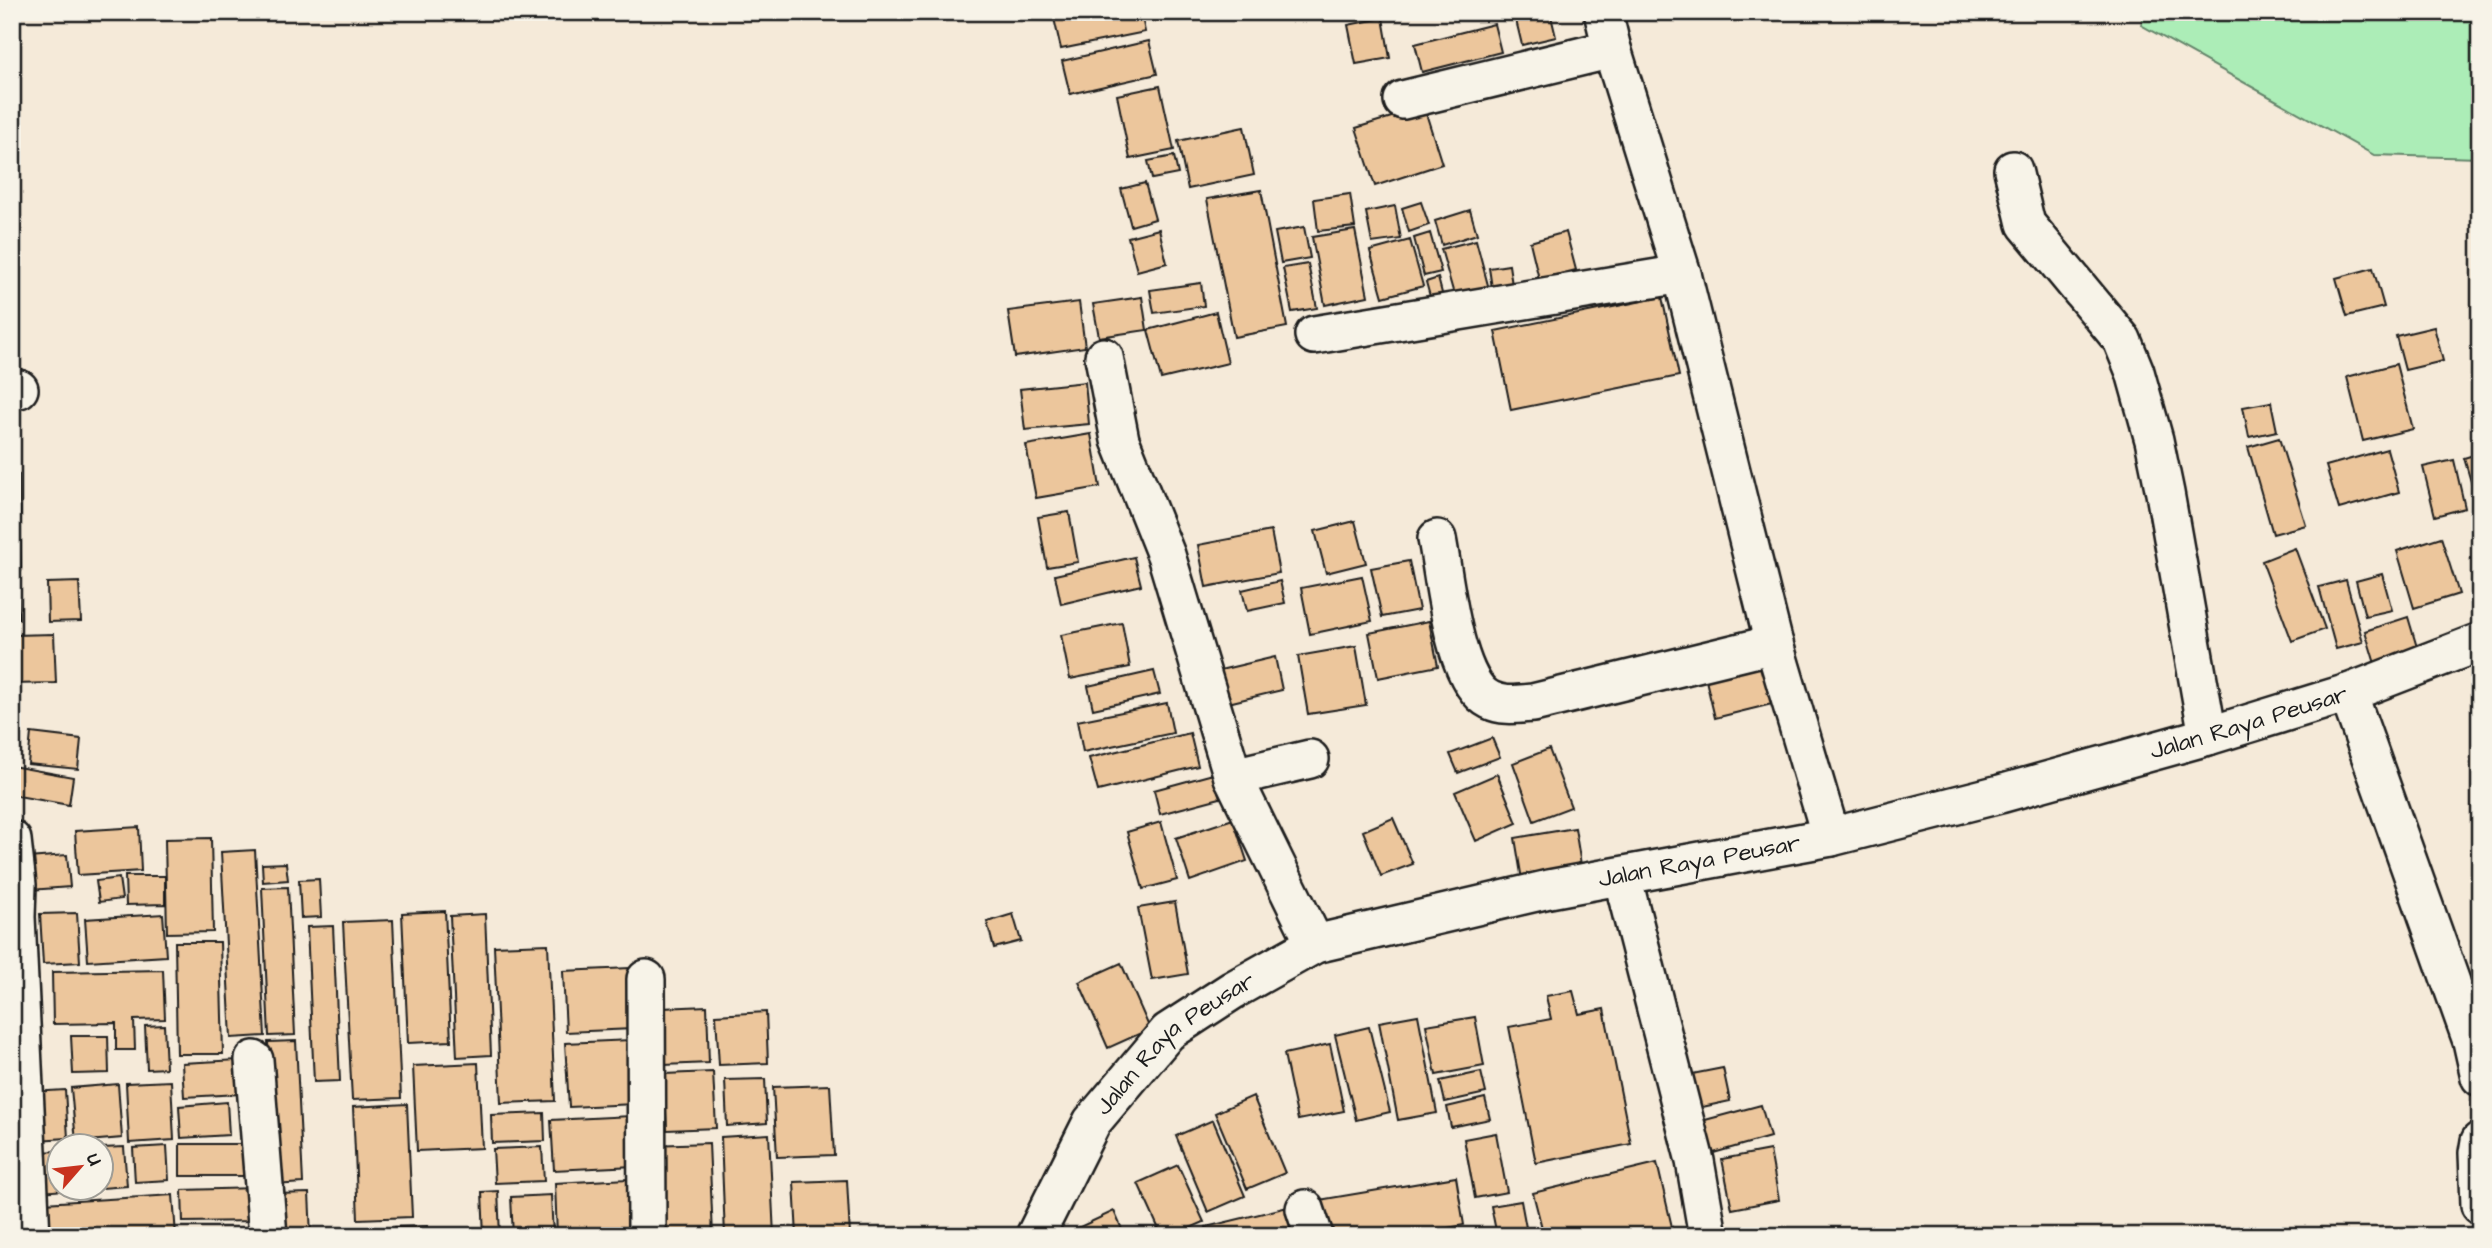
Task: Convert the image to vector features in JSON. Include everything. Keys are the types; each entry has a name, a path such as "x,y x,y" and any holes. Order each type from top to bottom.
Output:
{"street":[{"path":"1603,12 1612,50 1682,274 1774,644 1831,837"},
{"path":"1403,100 1612,50"},
{"path":"2012,170 2026,224 2122,340 2135,372 2165,493 2208,736"},
{"path":"1314,335 1682,274"},
{"path":"1104,357 1120,440 1166,555 1233,777 1315,944"},
{"path":"1437,539 1451,623 1462,662 1474,686 1481,693 1489,700 1507,706 1573,694 1774,644"},
{"name":"Jalan Raya Peusar","path":"1035,1236 1093,1122 1168,1032 1233,990 1315,944 1549,889 1831,837 2000,794 2208,736 2348,693 2480,642"},
{"path":"2348,693 2472,1041 2480,1077"},
{"path":"1233,777 1310,759"},
{"path":"12,841 17,885 31,1236"},
{"path":"1622,876 1692,1149 1708,1236"},
{"path":"646,979 647,1236"},
{"path":"254,1060 268,1236"},
{"path":"2480,1141 2480,1205"}],"green space":[{"path":"2144,12 2480,12 2480,158 2374,155 2141,25"}],"building":[{"path":"1141,12 1145,32 1061,49 1053,14"},
{"path":"1514,12 1550,12 1556,37 1522,45"},
{"path":"1383,18 1390,58 1356,64 1348,25"},
{"path":"1494,24 1501,52 1422,72 1415,44"},
{"path":"1149,41 1157,74 1070,94 1062,61"},
{"path":"1160,86 1174,150 1130,159 1117,95"},
{"path":"1424,107 1442,164 1375,186 1356,128"},
{"path":"1244,127 1254,175 1188,189 1178,141"},
{"path":"1174,156 1178,174 1152,179 1148,161"},
{"path":"1145,183 1155,219 1131,226 1121,189"},
{"path":"1261,190 1287,327 1234,337 1207,199"},
{"path":"1350,194 1355,227 1318,231 1314,199"},
{"path":"1421,202 1429,225 1409,232 1402,208"},
{"path":"1395,206 1401,239 1372,243 1366,212"},
{"path":"1470,210 1477,234 1442,245 1435,221"},
{"path":"1304,227 1310,258 1281,263 1275,232"},
{"path":"1159,229 1167,263 1137,271 1128,237"},
{"path":"1355,230 1368,296 1325,305 1312,237"},
{"path":"1566,232 1576,270 1539,279 1530,242"},
{"path":"1430,233 1441,272 1424,276 1414,238"},
{"path":"1410,240 1423,286 1383,297 1370,251"},
{"path":"1476,240 1489,289 1455,298 1441,249"},
{"path":"1308,264 1317,308 1292,312 1283,268"},
{"path":"1509,265 1512,285 1492,288 1489,268"},
{"path":"2373,268 2384,307 2347,316 2336,278"},
{"path":"1438,278 1443,297 1431,300 1426,282"},
{"path":"1201,283 1204,306 1154,313 1150,290"},
{"path":"1142,297 1147,330 1099,337 1093,304"},
{"path":"1662,297 1679,376 1511,410 1495,331"},
{"path":"1079,302 1085,347 1015,357 1008,311"},
{"path":"1216,312 1228,363 1161,379 1148,330"},
{"path":"2434,327 2443,361 2405,370 2396,336"},
{"path":"2396,364 2413,429 2363,441 2347,377"},
{"path":"1085,382 1089,424 1025,430 1020,389"},
{"path":"2271,402 2277,431 2249,437 2243,407"},
{"path":"1091,434 1100,487 1036,498 1026,445"},
{"path":"2279,438 2306,525 2273,534 2248,447"},
{"path":"2387,449 2399,492 2339,509 2326,466"},
{"path":"2480,453 2480,512 2464,458"},
{"path":"2454,460 2465,508 2435,516 2423,467"},
{"path":"19,475 21,571 12,571 12,476"},
{"path":"1069,512 1078,562 1047,567 1038,517"},
{"path":"1355,521 1366,563 1326,573 1315,531"},
{"path":"1271,531 1279,573 1206,587 1198,545"},
{"path":"2441,537 2459,594 2414,608 2397,551"},
{"path":"2295,548 2325,629 2292,641 2262,561"},
{"path":"1134,557 1141,585 1061,604 1055,575"},
{"path":"1409,561 1419,610 1382,617 1371,568"},
{"path":"2382,574 2392,610 2365,616 2356,581"},
{"path":"1362,576 1372,621 1310,634 1301,588"},
{"path":"12,578 18,578 19,619 12,619"},
{"path":"2346,580 2363,642 2336,649 2319,587"},
{"path":"1280,581 1285,603 1247,611 1242,590"},
{"path":"79,582 81,621 48,622 47,583"},
{"path":"2408,617 2419,654 2376,667 2365,631"},
{"path":"1429,621 1438,666 1378,678 1369,633"},
{"path":"1122,623 1130,667 1070,679 1061,635"},
{"path":"54,634 56,683 12,684 12,635"},
{"path":"1356,646 1366,705 1308,714 1298,656"},
{"path":"1275,657 1282,690 1228,703 1220,670"},
{"path":"1770,660 1780,702 1715,718 1705,676"},
{"path":"1154,671 1160,694 1093,709 1088,686"},
{"path":"1167,703 1173,733 1083,752 1077,721"},
{"path":"31,733 81,739 78,769 28,764"},
{"path":"1190,733 1198,766 1098,791 1089,758"},
{"path":"1492,738 1500,757 1458,773 1450,754"},
{"path":"1549,749 1571,807 1534,821 1513,763"},
{"path":"12,766 73,777 69,805 12,795"},
{"path":"1213,774 1220,798 1160,814 1154,790"},
{"path":"1497,774 1517,823 1476,841 1455,792"},
{"path":"1393,818 1413,864 1381,876 1363,831"},
{"path":"1233,819 1247,861 1190,881 1176,838"},
{"path":"1161,822 1177,880 1143,889 1127,832"},
{"path":"139,827 141,871 78,875 75,831"},
{"path":"1575,828 1582,871 1522,880 1515,838"},
{"path":"211,838 213,932 167,933 165,839"},
{"path":"255,850 265,1036 231,1038 221,852"},
{"path":"67,855 70,887 30,890 28,858"},
{"path":"286,863 288,880 263,882 262,864"},
{"path":"125,876 165,876 165,904 126,905"},
{"path":"119,878 122,899 99,902 96,881"},
{"path":"319,879 321,917 301,918 299,880"},
{"path":"288,887 295,1035 269,1036 262,888"},
{"path":"1175,902 1188,974 1152,980 1138,908"},
{"path":"445,911 451,1041 408,1043 402,913"},
{"path":"77,913 80,962 43,964 40,914"},
{"path":"163,914 166,956 88,961 85,919"},
{"path":"485,914 491,1055 457,1057 450,916"},
{"path":"1013,914 1021,941 994,948 987,922"},
{"path":"393,920 401,1098 352,1100 343,922"},
{"path":"333,926 340,1081 314,1082 307,927"},
{"path":"175,942 220,942 223,1054 177,1054"},
{"path":"548,944 555,1101 501,1103 494,946"},
{"path":"1121,963 1150,1029 1108,1048 1079,982"},
{"path":"630,968 633,1029 566,1032 563,971"},
{"path":"163,970 165,1019 134,1020 135,1050 116,1050 116,1023 53,1024 52,972"},
{"path":"1573,991 1579,1014 1604,1009 1631,1144 1536,1163 1509,1027 1551,1019 1546,996"},
{"path":"707,1006 709,1063 664,1065 662,1008"},
{"path":"766,1012 768,1063 719,1065 716,1015"},
{"path":"1418,1015 1437,1113 1398,1120 1379,1022"},
{"path":"1475,1017 1484,1066 1436,1075 1426,1025"},
{"path":"164,1025 166,1068 147,1069 145,1026"},
{"path":"1369,1027 1390,1112 1356,1120 1335,1035"},
{"path":"71,1036 108,1036 109,1073 73,1074"},
{"path":"631,1040 635,1104 569,1107 565,1043"},
{"path":"296,1041 303,1183 274,1185 268,1042"},
{"path":"1330,1044 1344,1111 1298,1120 1284,1054"},
{"path":"239,1060 240,1094 184,1097 182,1063"},
{"path":"478,1063 482,1148 417,1151 413,1066"},
{"path":"1723,1068 1730,1101 1693,1109 1687,1075"},
{"path":"713,1072 716,1128 667,1130 664,1074"},
{"path":"1481,1072 1486,1093 1445,1102 1440,1081"},
{"path":"765,1079 767,1123 727,1126 725,1080"},
{"path":"171,1081 174,1140 129,1143 126,1083"},
{"path":"118,1084 122,1138 116,1139 116,1132 75,1132 71,1088"},
{"path":"830,1085 834,1155 777,1157 773,1087"},
{"path":"65,1090 68,1132 46,1132 46,1139 36,1140 32,1092"},
{"path":"1253,1096 1285,1173 1247,1189 1215,1113"},
{"path":"1485,1098 1490,1119 1451,1127 1447,1107"},
{"path":"227,1102 229,1135 181,1138 179,1106"},
{"path":"407,1104 412,1217 358,1219 353,1107"},
{"path":"1761,1105 1770,1137 1703,1156 1694,1123"},
{"path":"544,1113 545,1141 492,1143 491,1115"},
{"path":"631,1116 634,1166 554,1170 551,1120"},
{"path":"1213,1120 1245,1196 1208,1212 1176,1136"},
{"path":"1496,1133 1507,1192 1475,1198 1464,1139"},
{"path":"769,1134 774,1236 725,1236 721,1137"},
{"path":"709,1143 713,1236 655,1236 651,1145"},
{"path":"180,1144 249,1144 249,1176 180,1176"},
{"path":"167,1146 169,1180 135,1182 133,1148"},
{"path":"116,1147 124,1147 127,1186 116,1187"},
{"path":"542,1147 544,1181 495,1183 493,1149"},
{"path":"1770,1150 1779,1200 1732,1209 1722,1159"},
{"path":"37,1152 46,1152 46,1192 40,1192"},
{"path":"1657,1163 1672,1227 1634,1236 1544,1236 1533,1193"},
{"path":"1178,1165 1204,1222 1172,1236 1162,1236 1138,1183"},
{"path":"1456,1177 1464,1225 1403,1236 1318,1236 1313,1201"},
{"path":"628,1179 631,1236 557,1236 555,1183"},
{"path":"847,1180 850,1236 797,1236 794,1182"},
{"path":"257,1188 258,1221 183,1222 182,1190"},
{"path":"498,1191 500,1236 484,1236 482,1192"},
{"path":"309,1193 311,1236 279,1236 277,1194"},
{"path":"173,1195 176,1236 46,1236 44,1203 116,1202 116,1199"},
{"path":"551,1195 553,1236 513,1236 511,1197"},
{"path":"1521,1201 1527,1233 1497,1236 1491,1206"},
{"path":"1292,1206 1299,1236 1208,1236 1206,1227"},
{"path":"1114,1211 1125,1236 1069,1236 1067,1233"},
{"path":"427,1226 427,1236 395,1236 395,1227"},
{"path":"1781,1229 1783,1236 1749,1236"},
{"path":"256,1232 257,1236 207,1236"},
{"path":"1466,1232 1466,1236 1439,1236"}]}
